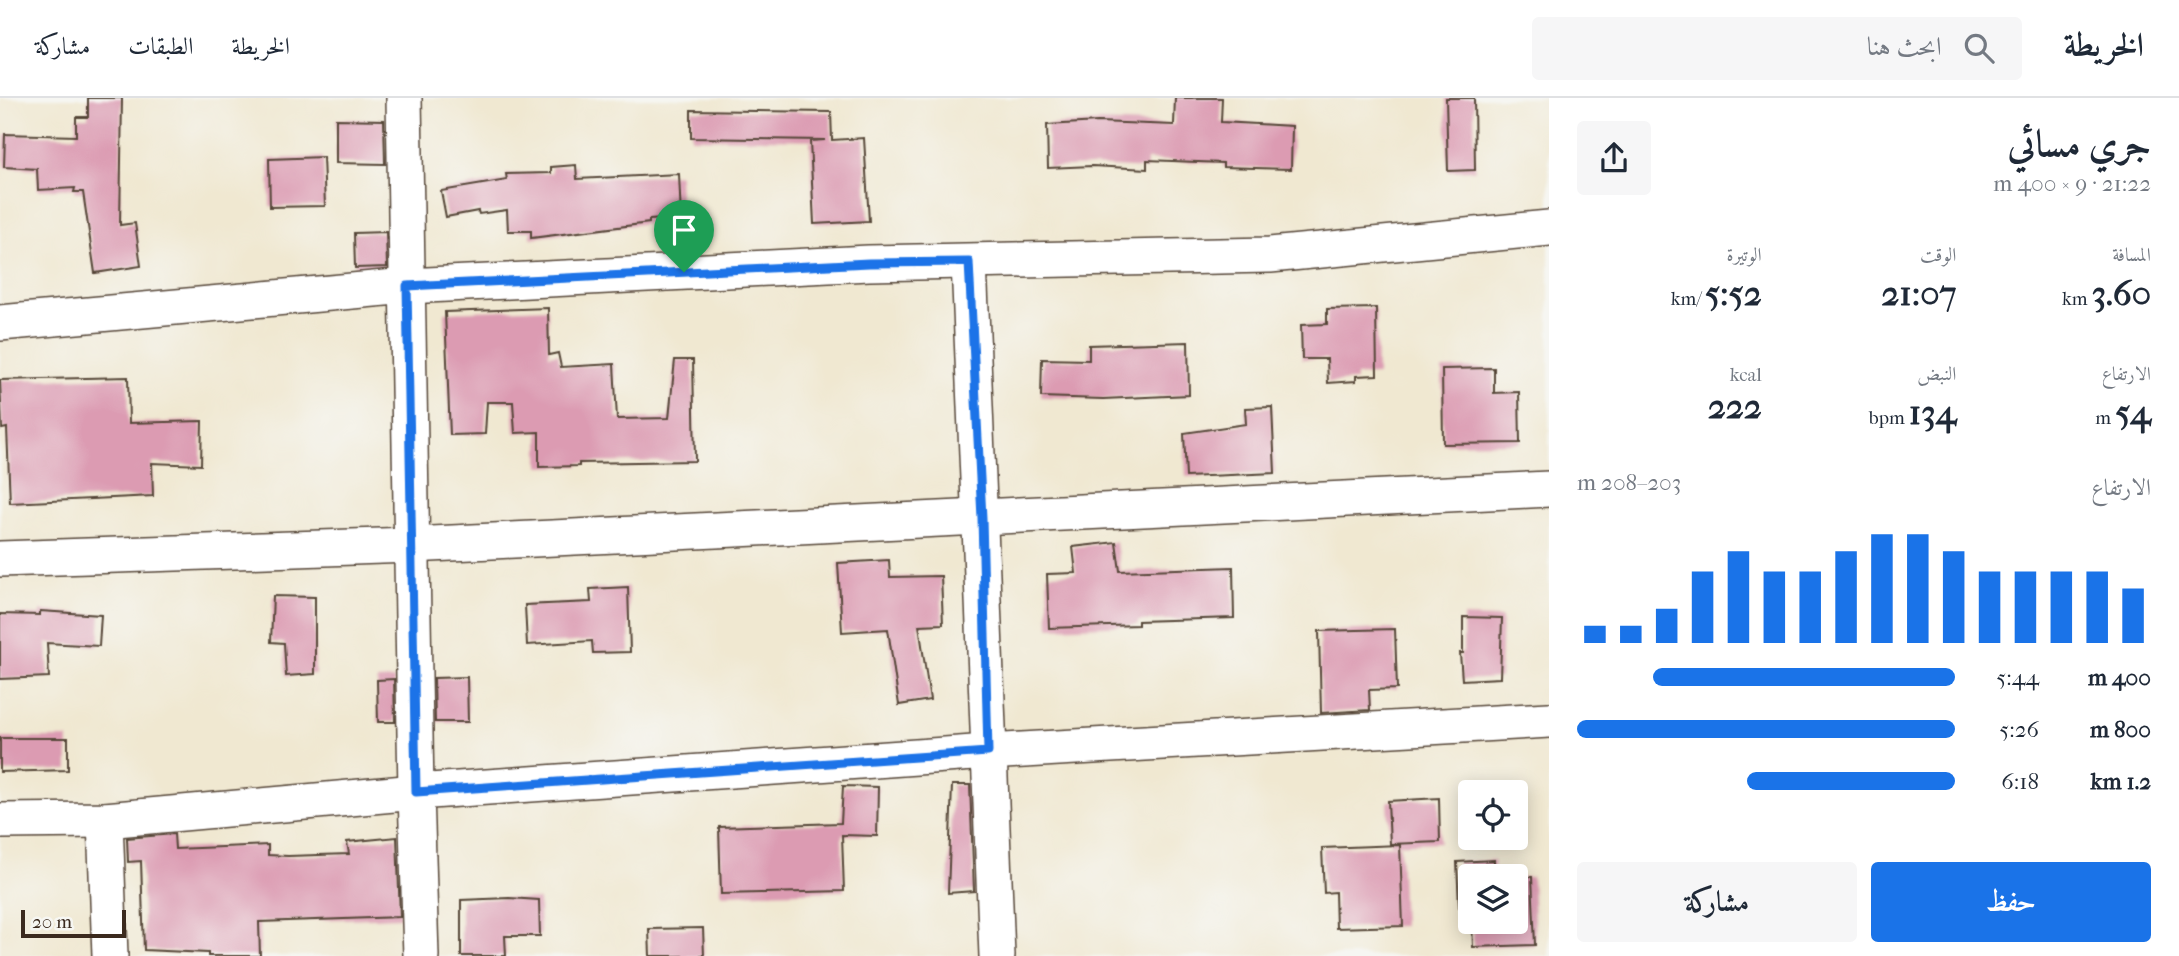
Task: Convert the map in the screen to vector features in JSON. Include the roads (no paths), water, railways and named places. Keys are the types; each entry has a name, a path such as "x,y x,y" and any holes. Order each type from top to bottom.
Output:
{"street":[{"path":"404,98 421,956"},
{"path":"0,323 407,286 869,263 1270,255 1549,228"},
{"path":"969,262 982,518 997,956"},
{"path":"0,559 411,545 1549,489"},
{"path":"0,821 104,820 416,792 988,752 1549,720"},
{"path":"104,820 110,956"}]}
